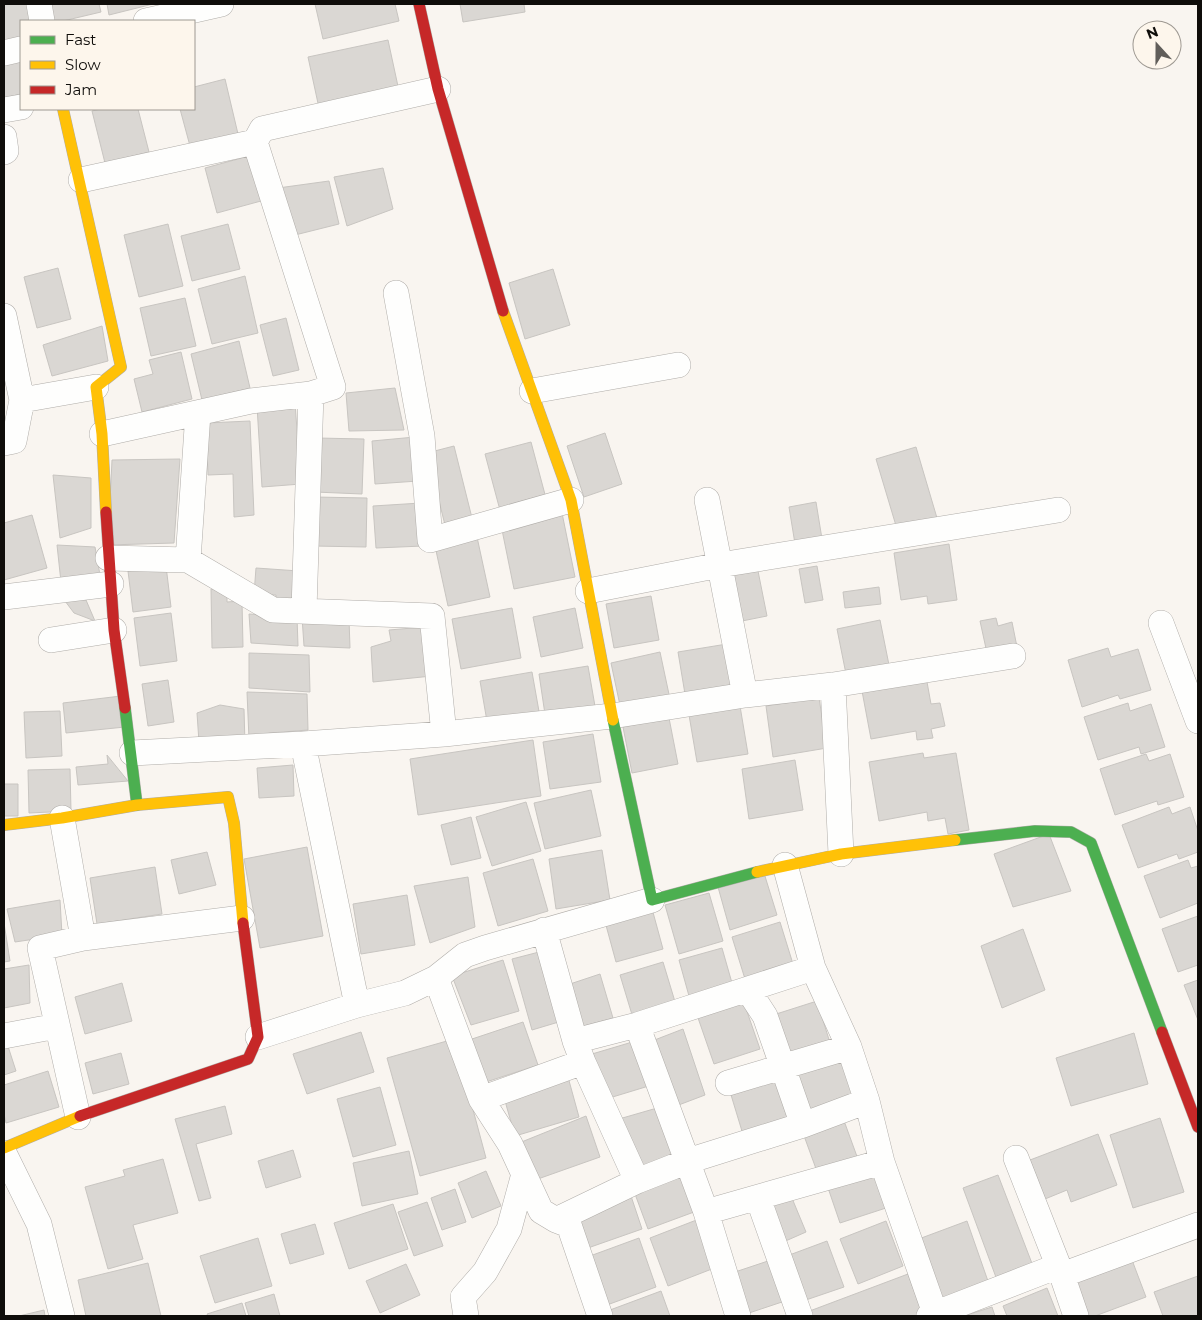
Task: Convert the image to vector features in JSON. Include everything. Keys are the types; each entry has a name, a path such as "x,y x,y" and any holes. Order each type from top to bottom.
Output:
{"street":[{"path":"39,4 42,20"},
{"path":"150,20 221,4"},
{"path":"419,4 438,89 498,298 571,500 612,716 652,900"},
{"path":"4,53 20,49"},
{"path":"102,434 251,401 311,394 333,387 255,142 262,129 438,89"},
{"path":"4,110 20,107"},
{"path":"22,400 96,388 121,367 64,110"},
{"path":"4,137 6,151 4,152"},
{"path":"80,180 255,142"},
{"path":"396,293 422,436 430,540 571,500"},
{"path":"4,316 22,400 14,441 4,443"},
{"path":"532,391 678,364"},
{"path":"96,388 102,434 108,558 114,630 132,753 137,805"},
{"path":"304,610 311,394"},
{"path":"188,560 198,413"},
{"path":"707,500 746,694"},
{"path":"588,591 720,565 1058,510"},
{"path":"108,558 188,560 273,610 432,616 444,734"},
{"path":"4,597 111,584"},
{"path":"1161,623 1198,721"},
{"path":"51,640 114,630"},
{"path":"132,753 444,734 612,716 746,694 833,685 1013,656"},
{"path":"833,685 841,854"},
{"path":"303,744 357,1005"},
{"path":"4,825 62,818 137,805 228,797 234,823 242,918 258,1037 248,1059 78,1117 4,1148"},
{"path":"62,818 83,938"},
{"path":"258,1037 357,1005 405,993 436,978 465,956 485,948 652,900 785,865 841,854 1035,832 1071,832 1091,842 1198,1127"},
{"path":"785,865 813,968 849,1047 867,1101 882,1162 934,1315 1060,1270 1198,1225"},
{"path":"78,1117 40,948 83,938 242,918"},
{"path":"544,930 579,1052 636,1181"},
{"path":"481,1100 637,1025 813,968"},
{"path":"436,978 481,1100 510,1144 541,1211 569,1225 600,1316"},
{"path":"748,990 764,1016 803,1126"},
{"path":"637,1025 706,1212 738,1316"},
{"path":"4,1036 57,1026"},
{"path":"728,1083 849,1047"},
{"path":"556,1220 636,1181 688,1161 803,1126 867,1101"},
{"path":"4,1153 40,1224 62,1316"},
{"path":"1016,1158 1076,1316"},
{"path":"706,1212 882,1162"},
{"path":"466,1316 463,1297 485,1272 510,1229 524,1174"},
{"path":"758,1198 800,1316"}],"building":[{"path":"4,4 30,4 33,20 20,20 20,44 4,48"},
{"path":"49,4 99,4 101,12 67,20 53,20"},
{"path":"107,4 153,4 109,15"},
{"path":"315,4 395,4 399,21 323,39"},
{"path":"460,4 524,4 525,12 463,22"},
{"path":"388,40 399,91 319,108 308,57"},
{"path":"20,52 20,94 4,98 4,56"},
{"path":"225,79 238,134 190,146 180,110 195,110 195,87"},
{"path":"138,110 149,152 105,163 92,111"},
{"path":"249,156 261,201 217,213 205,168"},
{"path":"383,168 393,209 347,226 334,177"},
{"path":"329,181 339,224 291,236 278,188"},
{"path":"168,224 183,286 139,297 124,235"},
{"path":"228,224 240,269 192,281 181,236"},
{"path":"58,268 71,319 37,328 24,277"},
{"path":"553,269 570,325 525,339 509,283"},
{"path":"245,276 258,333 212,344 198,289"},
{"path":"185,298 196,346 151,356 140,308"},
{"path":"286,318 299,370 273,376 260,325"},
{"path":"102,326 108,361 52,376 43,345"},
{"path":"239,341 250,388 202,400 191,354"},
{"path":"181,352 192,399 142,412 134,379 153,374 149,360"},
{"path":"395,388 404,430 349,431 346,393"},
{"path":"295,403 301,484 262,487 257,406"},
{"path":"250,421 254,515 234,517 233,474 208,475 206,423"},
{"path":"605,433 622,484 584,497 567,446"},
{"path":"415,437 418,481 375,484 372,441"},
{"path":"317,438 364,439 362,494 315,492"},
{"path":"531,442 547,502 501,514 485,454"},
{"path":"454,446 472,518 445,525 427,453"},
{"path":"916,447 937,518 897,529 876,459"},
{"path":"180,459 174,543 108,545 112,460"},
{"path":"53,475 91,478 91,528 60,538"},
{"path":"314,497 367,498 366,547 314,546"},
{"path":"816,502 823,545 796,550 789,507"},
{"path":"421,503 423,546 376,548 373,506"},
{"path":"562,513 575,577 514,589 501,525"},
{"path":"32,515 47,568 4,580 4,523"},
{"path":"477,537 490,597 448,606 435,546"},
{"path":"949,544 957,600 928,604 927,596 901,600 894,553"},
{"path":"57,545 95,547 100,575 61,582"},
{"path":"166,566 171,607 133,612 128,571"},
{"path":"817,566 823,600 805,603 799,569"},
{"path":"256,568 299,571 297,603 276,601 276,595 254,594"},
{"path":"758,571 767,616 742,621 734,575"},
{"path":"879,587 881,604 845,608 843,592"},
{"path":"211,589 227,589 227,602 242,601 243,647 212,648"},
{"path":"651,596 659,640 614,648 606,604"},
{"path":"62,597 86,600 95,621 74,613"},
{"path":"512,608 521,658 461,669 452,619"},
{"path":"575,608 583,648 541,657 533,617"},
{"path":"171,613 177,661 140,666 134,618"},
{"path":"249,614 297,617 298,646 251,643"},
{"path":"302,617 349,619 350,648 304,646"},
{"path":"996,618 998,626 1012,622 1017,647 987,653 980,621"},
{"path":"880,620 890,670 847,679 837,629"},
{"path":"424,627 432,676 373,682 371,647 391,641 389,630"},
{"path":"727,644 735,692 686,700 678,652"},
{"path":"1108,648 1111,657 1138,649 1151,690 1120,699 1118,695 1082,707 1068,660"},
{"path":"660,652 670,699 621,710 611,663"},
{"path":"249,653 309,655 310,692 249,688"},
{"path":"588,666 596,712 546,721 539,674"},
{"path":"532,672 540,717 488,727 480,681"},
{"path":"168,680 174,722 148,726 142,684"},
{"path":"927,682 931,704 940,703 945,726 931,729 933,738 917,740 916,731 871,739 862,691"},
{"path":"247,692 307,694 308,730 270,733 249,739"},
{"path":"121,696 125,727 66,733 63,703"},
{"path":"819,698 827,748 773,757 766,706"},
{"path":"1128,703 1130,711 1151,704 1165,747 1141,754 1139,747 1098,760 1084,717"},
{"path":"220,705 244,709 245,745 199,742 197,713"},
{"path":"740,706 748,754 697,762 689,715"},
{"path":"60,711 62,756 26,758 24,712"},
{"path":"669,718 678,764 632,773 623,727"},
{"path":"593,734 601,782 550,789 543,742"},
{"path":"533,740 541,796 418,815 410,759"},
{"path":"923,753 924,758 956,753 969,830 948,834 945,818 928,821 927,812 879,821 869,762"},
{"path":"1146,754 1149,761 1170,754 1184,797 1158,805 1157,801 1115,815 1100,769"},
{"path":"107,755 128,781 78,785 76,767 108,764"},
{"path":"795,760 803,810 749,819 742,769"},
{"path":"293,765 294,796 259,798 257,768"},
{"path":"70,769 71,811 29,813 28,770"},
{"path":"4,784 18,784 18,816 4,816"},
{"path":"591,790 601,836 545,849 534,803"},
{"path":"526,802 541,851 492,866 476,817"},
{"path":"1169,807 1172,814 1190,807 1198,831 1198,852 1179,859 1177,854 1138,868 1122,825"},
{"path":"471,817 481,858 451,865 441,825"},
{"path":"1049,834 1071,891 1013,907 994,854"},
{"path":"307,847 323,936 260,948 244,859"},
{"path":"602,850 610,900 556,909 549,859"},
{"path":"207,852 216,885 179,894 171,860"},
{"path":"533,859 548,911 498,926 483,873"},
{"path":"1188,860 1191,868 1198,866 1198,903 1160,918 1144,876"},
{"path":"155,867 162,914 97,924 90,878"},
{"path":"764,873 777,915 730,930 718,887"},
{"path":"468,877 475,927 430,943 414,886"},
{"path":"709,893 723,941 679,954 665,905"},
{"path":"407,895 415,945 361,954 353,904"},
{"path":"60,900 62,935 15,942 7,909"},
{"path":"651,905 663,949 616,962 604,918"},
{"path":"1198,916 1198,965 1178,972 1162,929"},
{"path":"780,922 793,964 745,979 732,937"},
{"path":"4,923 10,961 4,962"},
{"path":"1023,929 1045,990 1002,1008 981,946"},
{"path":"722,948 732,983 689,996 679,960"},
{"path":"543,951 562,1021 532,1030 512,959"},
{"path":"503,960 519,1011 471,1025 452,976"},
{"path":"663,962 676,1005 633,1018 620,975"},
{"path":"29,965 30,1003 4,1008 4,969"},
{"path":"600,974 613,1018 580,1027 567,985"},
{"path":"1198,980 1198,1020 1184,985"},
{"path":"122,983 132,1021 85,1034 75,997"},
{"path":"743,1000 760,1049 714,1064 697,1015"},
{"path":"817,1001 831,1046 784,1061 770,1016"},
{"path":"523,1022 538,1065 483,1083 469,1040"},
{"path":"683,1029 705,1095 676,1106 652,1041"},
{"path":"361,1032 374,1072 307,1094 293,1054"},
{"path":"1134,1033 1148,1084 1071,1106 1056,1058"},
{"path":"4,1038 16,1071 4,1075"},
{"path":"454,1039 486,1158 420,1176 387,1058"},
{"path":"639,1040 652,1085 606,1099 592,1054"},
{"path":"121,1053 129,1084 93,1094 85,1063"},
{"path":"839,1054 855,1103 803,1120 786,1072"},
{"path":"48,1071 59,1107 6,1123 4,1114 4,1085"},
{"path":"773,1072 790,1127 745,1141 728,1085"},
{"path":"568,1077 579,1117 515,1136 505,1101"},
{"path":"380,1087 396,1145 353,1157 337,1099"},
{"path":"225,1106 232,1134 196,1144 211,1198 199,1201 175,1119"},
{"path":"664,1106 680,1160 635,1173 619,1119"},
{"path":"586,1116 600,1157 535,1180 519,1143"},
{"path":"843,1118 859,1162 819,1177 803,1133"},
{"path":"1160,1118 1184,1192 1133,1208 1110,1135"},
{"path":"1098,1134 1117,1185 1071,1202 1067,1190 1045,1199 1030,1160"},
{"path":"293,1150 301,1177 266,1188 258,1161"},
{"path":"409,1151 418,1194 362,1206 353,1163"},
{"path":"163,1159 178,1213 133,1225 143,1259 108,1269 85,1187 125,1176 123,1170"},
{"path":"872,1167 886,1208 840,1223 826,1182"},
{"path":"678,1169 694,1212 648,1229 632,1186"},
{"path":"486,1171 501,1206 472,1218 458,1183"},
{"path":"998,1175 1033,1266 997,1280 963,1188"},
{"path":"455,1189 466,1222 442,1230 431,1198"},
{"path":"789,1191 806,1232 781,1243 764,1202"},
{"path":"631,1196 642,1229 585,1249 574,1215"},
{"path":"427,1202 443,1246 414,1256 398,1212"},
{"path":"393,1204 408,1249 349,1269 334,1223"},
{"path":"699,1219 717,1267 668,1286 650,1238"},
{"path":"886,1221 903,1266 858,1284 840,1239"},
{"path":"967,1221 989,1284 938,1303 916,1240"},
{"path":"315,1224 324,1254 290,1264 281,1234"},
{"path":"258,1238 272,1286 215,1303 200,1256"},
{"path":"639,1238 656,1287 607,1305 590,1256"},
{"path":"827,1241 844,1287 800,1302 784,1257"},
{"path":"771,1260 785,1301 743,1315 729,1274"},
{"path":"1132,1260 1146,1297 1095,1316 1088,1316 1075,1282"},
{"path":"148,1263 161,1316 86,1316 78,1280"},
{"path":"406,1264 420,1295 380,1313 366,1281"},
{"path":"908,1274 923,1315 808,1316 807,1312"},
{"path":"1198,1276 1198,1316 1163,1316 1154,1292"},
{"path":"1047,1288 1058,1316 1007,1316 1003,1306"},
{"path":"661,1291 670,1316 613,1316 610,1310"},
{"path":"274,1294 280,1316 249,1316 245,1303"},
{"path":"242,1303 246,1316 208,1316 207,1314"},
{"path":"992,1307 995,1316 964,1316"},
{"path":"44,1310 45,1316 19,1316"}],"traffic: fast":[{"path":"125,708 137,805"},
{"path":"613,720 652,900 757,872"},
{"path":"955,840 1035,831 1071,832 1091,843 1162,1032"}],"traffic: slow":[{"path":"63,110 121,367 96,387 102,434 106,512"},
{"path":"503,311 571,500 613,720"},
{"path":"4,825 62,818 137,805 228,797 234,823 243,923"},
{"path":"757,872 841,854 955,840"},
{"path":"4,1148 80,1116"}],"traffic: jam":[{"path":"419,4 438,89 503,311"},
{"path":"106,512 114,630 125,708"},
{"path":"80,1116 248,1059 258,1037 243,923"},
{"path":"1162,1032 1198,1127"}]}
